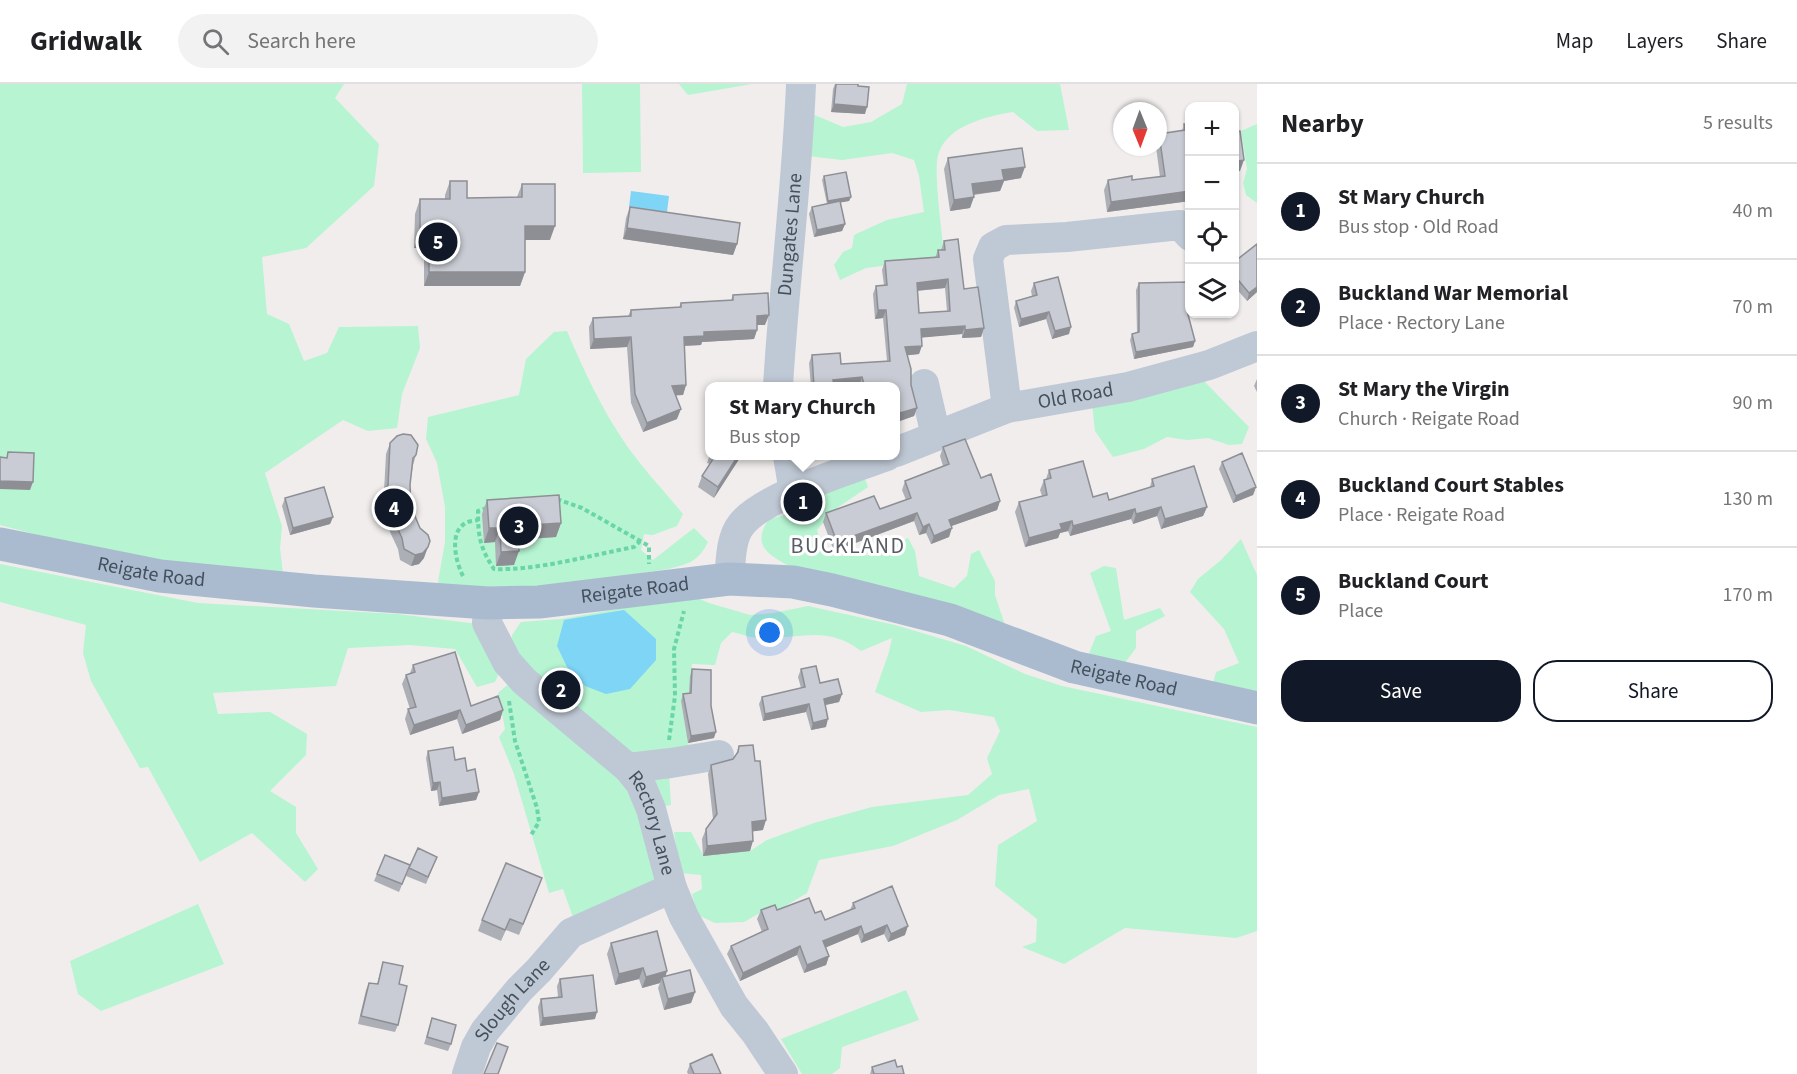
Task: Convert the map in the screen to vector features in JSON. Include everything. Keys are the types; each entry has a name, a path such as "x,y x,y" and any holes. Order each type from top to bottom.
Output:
{"main road":[{"name":"Reigate Road","path":"0,544 160,576 314,591 488,603 539,602 729,579 793,582 950,620 1074,667 1257,708"}],"street":[{"name":"Dungates Lane","path":"778,382 799,138 801,84"},
{"path":"1007,408 988,259 993,247 1006,240 1067,237 1180,225 1185,230"},
{"name":"Old Road","path":"900,450 1007,408 1128,387 1209,365 1257,346"},
{"path":"924,384 936,436"},
{"path":"789,460 795,492"},
{"path":"729,579 731,552 739,526 753,512 795,492 877,460"},
{"name":"Rectory Lane","path":"488,603 487,623 507,662 524,681 628,768 640,783 651,809 672,888 684,917 734,1005 756,1032 783,1074"},
{"path":"628,768 719,755"},
{"name":"Slough Lane","path":"467,1074 476,1047 485,1031 572,933 672,888"}],"path":[{"path":"550,496 582,508 649,546 649,588"},
{"path":"495,506 478,511 478,535 483,553 494,569 519,568 634,547 640,541"},
{"path":"465,579 459,569 455,550 458,531 464,523 478,520"},
{"path":"503,574 519,568"},
{"path":"665,763 675,696 674,649 689,583"},
{"path":"508,700 515,741 537,808 538,822 531,835"}],"green space":[{"path":"0,84 344,84 335,98 379,144 374,186 306,248 262,257 267,314 289,324 304,361 327,353 339,327 418,326 420,348 402,394 397,428 368,431 343,420 265,473 282,526 280,548 283,574 178,564 68,543 0,525"},
{"path":"582,84 640,84 641,172 583,173"},
{"path":"679,84 752,84 688,95"},
{"path":"907,84 1060,84 1069,130 1037,131 1013,112 981,119 960,129 944,143 937,160 937,187 944,258 866,268 840,280 834,265 843,252 852,248 854,235 887,220 924,212 919,176 914,160 892,153 842,160 808,156 810,113 843,127 871,122 902,104"},
{"path":"1257,124 1257,203 1246,195 1243,183 1247,169 1241,131"},
{"path":"567,331 609,418 640,464 683,514 677,526 653,535 644,534 641,550 653,560 694,528 708,542 692,561 668,569 535,590 442,588 438,582 445,542 445,507 437,463 426,439 428,417 519,395 526,359 554,332"},
{"path":"1203,380 1249,427 1242,444 1229,445 1208,438 1187,440 1167,437 1144,449 1113,457 1095,431 1092,404"},
{"path":"864,476 868,487 834,510 817,530 822,550 834,556 872,555 908,538 915,551 919,576 954,588 967,576 971,554 979,550 995,581 995,595 1004,622 1001,626 789,566 774,557 764,547 762,535 769,519 790,514 795,509 802,518 813,514 810,503 819,493"},
{"path":"1241,539 1257,575 1257,692 1213,683 1216,672 1239,663 1224,629 1190,592 1198,579"},
{"path":"0,564 198,603 397,614 478,624 501,669 495,682 477,687 455,649 410,645 348,648 336,686 213,693 218,714 270,712 307,734 306,755 270,791 296,807 296,833 318,869 305,882 252,833 200,862 148,767 140,768 91,681 83,653 86,625 0,602"},
{"path":"1104,566 1116,568 1124,620 1160,608 1165,616 1136,631 1136,648 1124,664 1088,656 1096,636 1111,631 1090,573"},
{"path":"692,596 750,615 808,606 895,625 966,646 1025,674 1062,686 1257,727 1257,931 1236,938 1125,928 1064,964 1022,947 1036,942 1037,919 995,886 998,845 1037,821 1029,789 999,795 957,820 893,846 819,860 807,893 777,911 767,909 744,922 715,923 698,915 692,894 702,889 701,875 680,873 674,832 691,832 703,855 750,851 767,840 814,823 872,807 968,795 992,774 987,758 1000,731 994,717 949,710 921,712 875,692 892,638 861,651 836,638 824,636 760,638 732,632 721,643 715,665 692,664 689,699 681,701 690,753 668,756 671,805 666,806 644,772 513,652 512,635 521,622 561,619"},
{"path":"511,682 617,770 659,858 655,885 575,923 563,889 549,893 514,774 499,737 505,729 498,693"},
{"path":"198,904 224,964 101,1011 78,994 70,961"},
{"path":"906,990 919,1020 842,1047 840,1068 832,1074 802,1074 781,1039"}],"water":[{"path":"631,191 669,196 667,212 629,207"},
{"path":"624,610 656,639 656,660 630,689 606,694 585,686 567,667 557,646 564,620"}],"building":[{"path":"836,84 858,84 858,86 869,87 867,107 834,104"},
{"path":"1185,130 1185,192 1111,202 1108,180 1132,176 1132,180 1165,176 1162,156 1167,156 1167,133"},
{"path":"1239,131 1244,160 1239,161 1239,156"},
{"path":"1022,148 1025,167 1002,170 1004,180 972,184 974,197 954,200 948,158"},
{"path":"846,172 851,197 828,201 824,176"},
{"path":"450,181 467,181 467,198 522,197 522,184 555,184 555,226 525,226 525,272 429,272 429,233 420,234 420,199 450,199"},
{"path":"840,201 845,224 817,230 812,207"},
{"path":"630,207 740,223 737,244 627,228"},
{"path":"958,239 964,289 978,287 984,328 965,330 965,326 921,329 922,346 905,347 917,408 900,413 900,382 864,382 862,377 833,380 833,382 814,382 812,355 840,353 841,364 890,361 886,310 878,310 876,286 887,285 885,261 939,257 938,250 945,250 944,241","holes":["948,279 950,311 919,313 917,283"]},
{"path":"1257,244 1257,287 1249,293 1239,281 1239,258"},
{"path":"1058,277 1071,327 1055,331 1049,312 1021,319 1016,301 1037,295 1034,283"},
{"path":"1185,282 1185,318 1189,318 1195,341 1136,352 1132,334 1139,332 1139,283"},
{"path":"768,293 769,315 757,316 757,330 704,332 704,336 684,337 686,385 672,386 681,409 647,423 635,394 631,337 594,339 593,318 631,316 631,310 681,307 681,303 733,300 733,295"},
{"path":"403,434 411,435 418,445 413,458 410,485 411,507 420,528 428,535 430,541 423,553 415,555 404,549 391,508 386,507 385,488 388,486 390,443"},
{"path":"965,439 981,478 991,474 1000,501 949,520 952,528 934,536 929,524 923,527 917,513 837,542 826,513 874,496 880,509 911,498 905,481 949,464 943,447"},
{"path":"8,452 34,453 33,482 0,481 0,457 7,458"},
{"path":"1242,453 1256,487 1236,496 1222,462"},
{"path":"712,460 735,460 718,487 702,476"},
{"path":"1083,461 1093,497 1107,493 1109,500 1154,486 1152,479 1194,466 1207,507 1165,519 1161,507 1136,514 1135,509 1073,526 1072,521 1060,524 1062,529 1029,538 1019,502 1047,495 1044,480 1051,478 1049,470"},
{"path":"324,487 333,517 293,528 285,498"},
{"path":"559,495 561,523 517,526 519,551 501,552 500,528 489,528 487,500"},
{"path":"455,652 471,706 498,696 503,710 466,725 460,710 414,725 408,709 416,707 406,675 415,672 413,665"},
{"path":"816,666 820,683 838,679 842,694 824,699 828,719 813,723 809,704 765,714 762,697 805,687 801,669"},
{"path":"692,669 711,670 711,706 716,732 691,736 683,694 691,693"},
{"path":"753,745 755,761 760,761 766,820 752,822 753,841 707,846 706,829 717,814 711,765 733,759 739,746"},
{"path":"453,747 455,760 465,758 467,771 475,769 479,792 442,798 440,782 433,783 428,751"},
{"path":"418,848 437,857 428,877 409,868"},
{"path":"385,855 410,865 402,884 377,874"},
{"path":"506,863 542,878 523,924 510,919 505,930 482,920"},
{"path":"892,886 908,926 891,934 887,925 864,935 861,926 823,941 829,956 807,965 800,946 743,973 731,946 768,929 761,910 775,905 777,910 809,898 815,913 821,911 825,920 855,908 853,903"},
{"path":"657,931 667,971 646,977 643,968 619,974 611,943"},
{"path":"383,962 403,966 399,984 407,986 398,1025 361,1016 369,983 378,984"},
{"path":"690,970 695,992 668,999 662,977"},
{"path":"593,975 597,1012 543,1018 541,999 562,997 560,979"},
{"path":"432,1018 456,1025 451,1044 427,1037"},
{"path":"497,1043 508,1047 498,1074 484,1074"},
{"path":"712,1054 721,1074 694,1074 690,1064"},
{"path":"895,1060 897,1067 902,1066 904,1074 874,1074 872,1067"}],"place":[{"name":"Buckland Court","path":"438,242"},
{"name":"St Mary Church","path":"803,502"},
{"name":"Buckland Court Stables","path":"394,508"},
{"name":"St Mary the Virgin","path":"519,526"},
{"name":"Buckland War Memorial","path":"561,690"}],"district":[{"name":"BUCKLAND","path":"848,546"}]}
